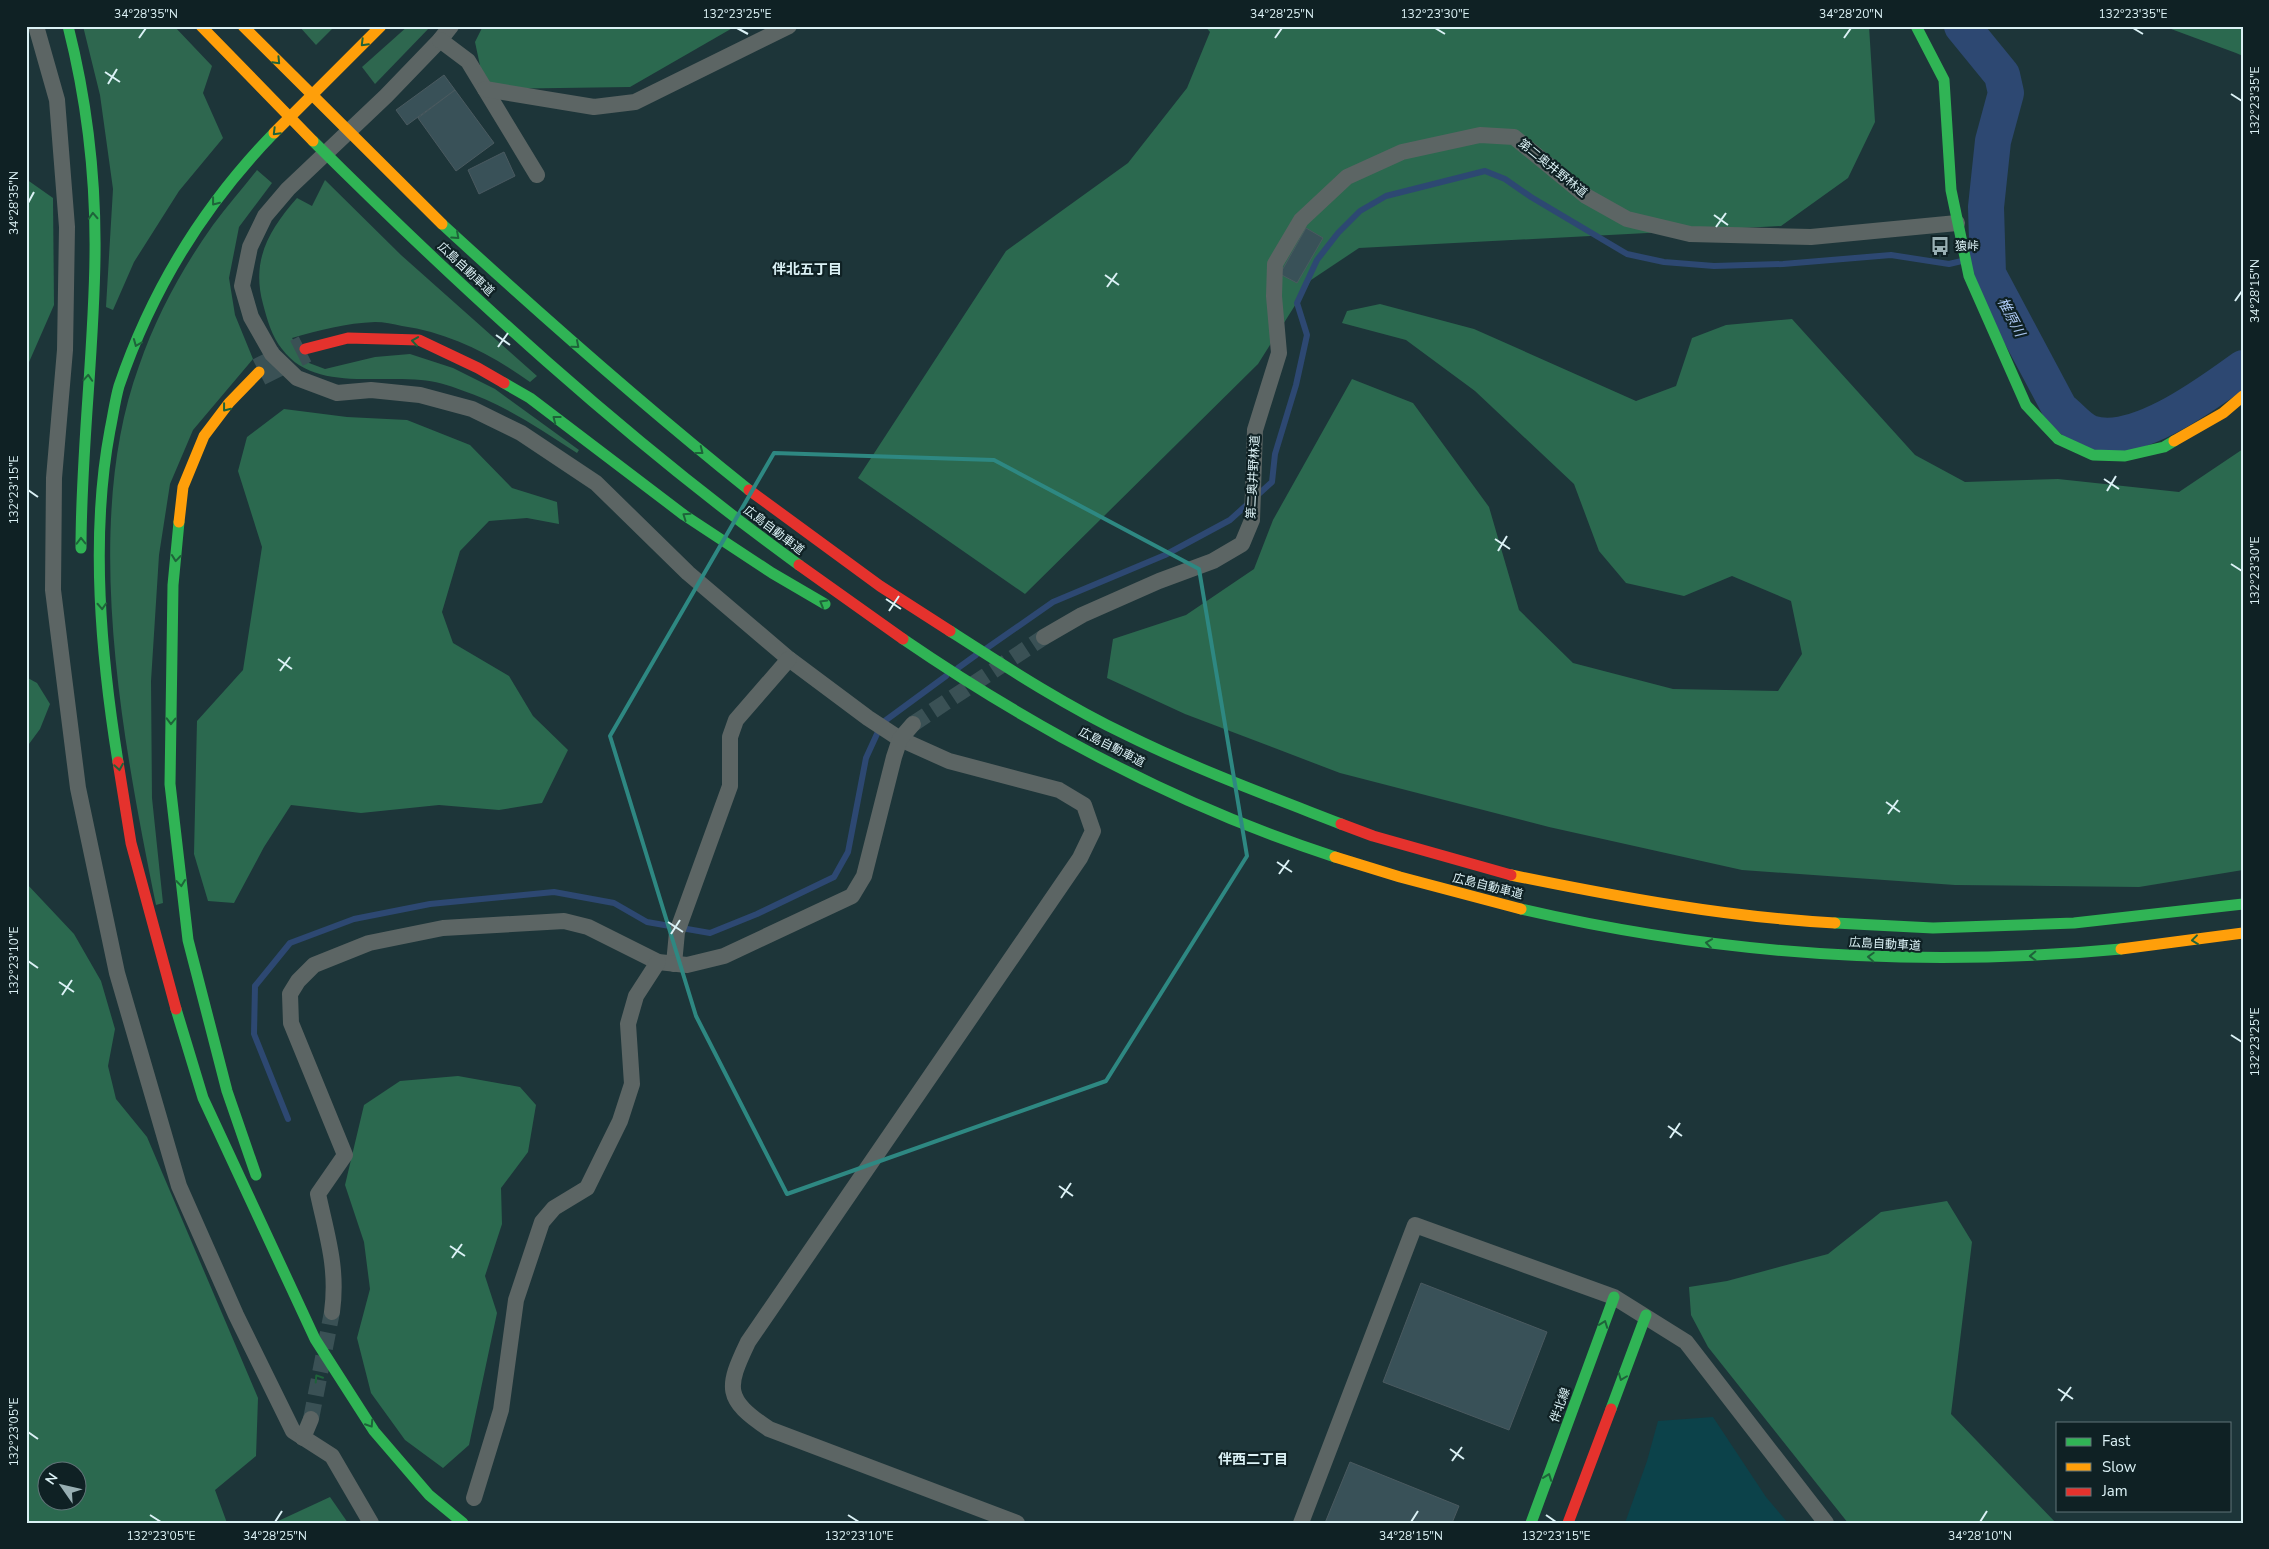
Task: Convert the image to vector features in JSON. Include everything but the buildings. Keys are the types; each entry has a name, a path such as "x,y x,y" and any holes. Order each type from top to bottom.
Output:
{"main road":[{"path":"68,26 78,61 91,158 95,255 82,460 82,562"},
{"name":"広島自動車道","path":"201,26 301,131 416,242 539,355 650,452 751,531 860,610 988,696 1109,763 1236,820 1364,867 1484,900 1636,933 1771,952 1919,960 2062,956 2243,933"},
{"name":"広島自動車道","path":"243,26 432,215 665,423 768,505 880,586 1009,669 1126,735 1248,788 1364,833 1521,877 1644,902 1779,920 1933,928 2074,923 2243,904"},
{"path":"380,26 245,163 196,227 160,286 120,387 104,463 98,538 106,685 131,843 164,972 203,1098 315,1338 374,1431 430,1495 463,1523"},
{"path":"1916,26 1944,80 1950,190 1962,251 1968,270 2026,405 2058,439 2092,455 2125,456 2164,447 2223,413 2243,396"},
{"path":"266,116 290,92 310,77 432,215"},
{"path":"305,349 348,338 420,340 478,368 530,398 684,515 772,573 837,611"},
{"path":"259,372 229,403 204,436 183,487 173,585 170,784 188,940 226,1091 259,1183"},
{"path":"82,460 102,385"},
{"path":"878,635 988,696"},
{"path":"272,1219 315,1338"},
{"name":"伴北線","path":"1531,1523 1614,1297"},
{"path":"1568,1523 1646,1315"}],"street":[{"path":"36,26 57,100 67,227 65,350 54,478 53,590 78,788 117,973 180,1186 236,1315 293,1431 332,1456 371,1523"},
{"path":"451,26 386,96 288,189 266,216 250,247 242,286 251,317 272,354 297,378 337,393 371,390 420,395 472,409 521,433 596,483 688,573 789,659 868,718 900,739 949,761 1059,790 1084,805 1094,831 1080,858 748,1342 733,1373 733,1394 746,1413 769,1429 1017,1523"},
{"path":"485,89 594,107 635,102 789,26"},
{"path":"440,40 468,61 537,175"},
{"name":"第二奥井野林道","path":"1044,637 1082,615 1159,581 1213,560 1242,544 1252,520 1255,430 1279,353 1274,296 1275,264 1301,220 1347,177 1402,152 1480,135 1514,137 1586,196 1627,218 1690,234 1811,237 1957,223"},
{"path":"474,1498 501,1410 516,1300 542,1222 554,1208 587,1188 620,1121 632,1084 628,1024 636,996 666,963 730,786 730,737 736,720 789,659"},
{"path":"332,1312 336,1287 334,1267 318,1194 345,1155 291,1024 290,994 298,981 314,965 369,943 442,928 564,922 588,927 666,963 687,965 724,956 852,896 864,876 900,739 913,724"},
{"path":"1301,1523 1415,1225 1614,1297 1646,1315 1686,1342 1826,1523"},
{"path":"303,1438 310,1419"}],"highlighted area":[{"path":"774,453 994,460 1199,569 1247,856 1106,1081 787,1194 696,1016 610,736"}],"shaded area":[{"path":"1713,1417 1766,1497 1788,1523 1625,1523 1647,1461 1658,1421"}],"green space":[{"path":"83,26 174,26 212,66 203,93 223,138 179,191 134,262 113,310 106,307 113,189 100,95"},
{"path":"299,26 335,26 316,45"},
{"path":"408,26 431,26 375,84 362,67"},
{"path":"483,26 736,26 630,87 485,89 475,42"},
{"path":"1205,26 1869,26 1875,122 1848,178 1781,226 1359,248 1311,280 1258,364 1025,594 858,478 1006,251 1128,163 1187,88 1210,32"},
{"path":"2163,26 2243,26 2243,56 2236,53"},
{"path":"257,170 272,183 239,227 229,278 235,315 253,359 193,430 170,484 159,555 151,681 152,798 163,903 156,905 131,774 113,634 110,563 113,494 122,428 139,366 171,292 218,218"},
{"path":"26,179 53,198 54,305 26,369"},
{"path":"325,180 401,255 537,376 530,382 500,362 453,339 420,329 378,322 343,325 292,338 309,363 325,369 375,357 410,354 453,368 495,389 579,450 577,453 535,426 476,395 436,382 421,380 328,376 310,371 295,362 282,349 268,322 263,304 259,273 261,260 271,234 287,210 297,198 312,206"},
{"path":"1380,304 1474,329 1636,401 1676,386 1692,338 1726,325 1792,319 1915,455 1965,482 2058,479 2179,492 2243,449 2243,870 2139,887 1955,885 1742,870 1549,827 1340,773 1185,714 1107,678 1113,639 1186,615 1254,569 1273,520 1352,379 1413,403 1489,507 1519,610 1573,663 1673,689 1778,691 1802,654 1791,601 1732,576 1684,596 1626,583 1599,551 1574,484 1475,391 1406,340 1342,323 1347,311"},
{"path":"284,409 347,417 407,420 470,445 512,488 557,502 559,524 527,518 489,521 460,551 442,612 453,643 509,676 533,716 568,750 542,803 499,810 439,805 361,813 291,805 264,847 234,903 208,901 194,854 197,721 243,670 262,547 238,471 247,437"},
{"path":"26,677 37,683 50,704 40,729 26,748"},
{"path":"26,883 74,934 101,981 115,1029 108,1066 116,1099 147,1137 258,1398 256,1456 215,1490 227,1523 26,1523"},
{"path":"458,1076 520,1087 536,1105 528,1152 501,1188 502,1224 485,1276 497,1313 469,1445 443,1468 405,1440 371,1393 357,1338 370,1289 364,1242 345,1185 364,1105 400,1081"},
{"path":"1947,1201 1972,1242 1951,1414 2056,1523 1848,1523 1708,1347 1691,1315 1689,1287 1727,1281 1828,1254 1881,1212"},
{"path":"330,1497 348,1523 275,1523 276,1522"}],"waterway":[{"name":"椎原川","path":"1962,26 2002,75 2006,93 1993,141 1986,207 1988,274 2060,409 2090,433 2108,436 2128,433 2170,416 2191,404 2243,368"},
{"path":"987,648 1053,602 1165,555 1230,520 1272,482 1275,454 1296,385 1307,335 1297,303 1317,260 1338,233 1360,211 1386,196 1485,171 1505,179 1531,197 1627,254 1664,262 1714,266 1783,264 1891,255 1949,264 1987,255"},
{"path":"958,668 976,655"},
{"path":"288,1119 254,1034 255,986 290,943 354,919 430,904 554,892 614,903 647,922 710,933 757,914 834,877 848,852 866,758 882,723 946,676"}],"tunnel":[{"path":"259,372 305,349"},
{"path":"913,724 1044,637"},
{"path":"311,1419 332,1312"}],"traffic: fast":[{"path":"68,26 75,54 89,140 95,227 94,292 83,475 81,548"},
{"path":"1916,26 1944,80 1951,190 1969,276 2026,405 2058,439 2093,455 2125,456 2164,447 2174,441"},
{"path":"118,762 103,638 99,554 104,470 119,386 147,316 182,250 224,190 274,133"},
{"path":"313,141 429,254 548,362 671,467 799,565"},
{"path":"442,224 593,360 749,490"},
{"path":"504,383 530,398 684,515 772,573 825,604"},
{"path":"179,522 173,585 170,784 188,940 227,1091 256,1175"},
{"path":"950,631 1059,699 1104,724 1206,771 1341,824"},
{"path":"903,639 1005,704 1057,735 1111,763 1221,815 1335,857"},
{"path":"1835,923 1933,928 2074,923 2243,904"},
{"path":"1521,909 1595,925 1670,937 1744,947 1820,953 1895,957 1970,957 2046,955 2121,949"},
{"path":"176,1009 203,1098 315,1339 374,1431 429,1495 463,1523"},
{"path":"1531,1523 1614,1297"},
{"path":"1611,1409 1646,1315"}],"traffic: slow":[{"path":"201,26 313,141"},
{"path":"243,26 442,224"},
{"path":"274,133 381,26"},
{"path":"179,522 183,487 204,436 229,403 259,372"},
{"path":"2174,441 2223,413 2243,396"},
{"path":"1335,857 1400,877 1521,909"},
{"path":"1511,875 1672,905 1753,916 1835,923"},
{"path":"2121,949 2243,933"}],"traffic: jam":[{"path":"305,349 348,338 419,340 478,368 504,383"},
{"path":"749,490 880,586 950,631"},
{"path":"799,565 903,639"},
{"path":"118,762 131,843 176,1009"},
{"path":"1341,824 1373,836 1511,875"},
{"path":"1568,1523 1611,1409"}],"place":[{"name":"猿峠","path":"1940,246"}],"district":[{"name":"伴北五丁目","path":"807,269"},
{"name":"伴西二丁目","path":"1253,1459"}]}
